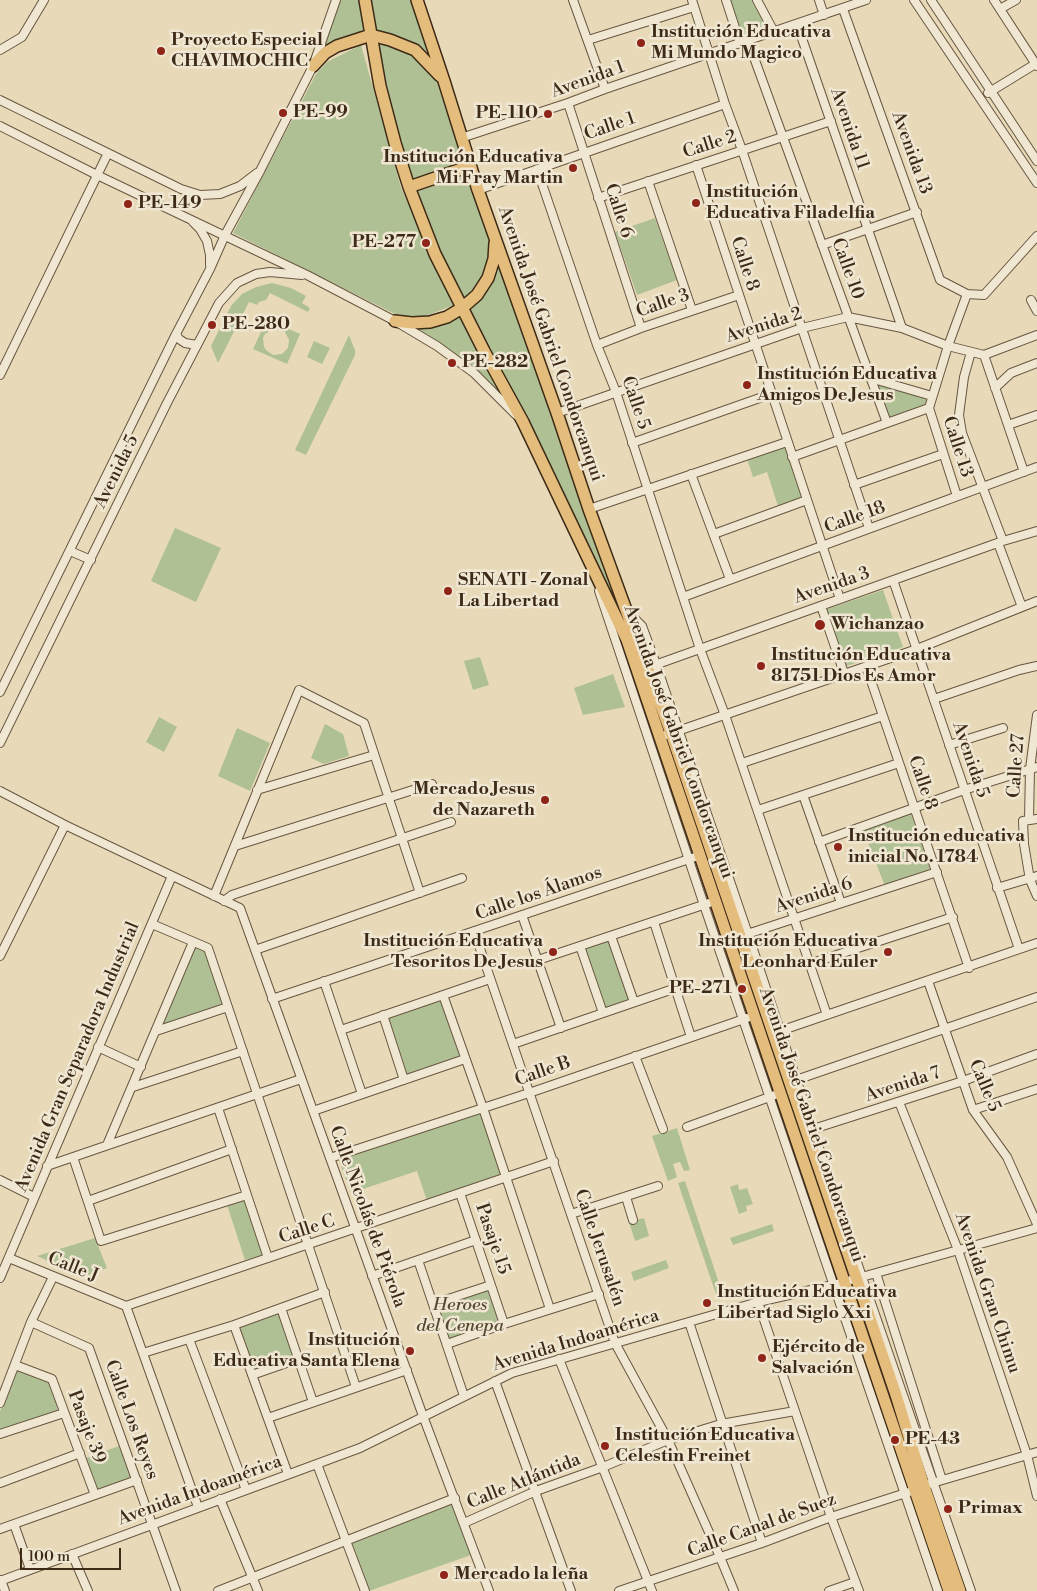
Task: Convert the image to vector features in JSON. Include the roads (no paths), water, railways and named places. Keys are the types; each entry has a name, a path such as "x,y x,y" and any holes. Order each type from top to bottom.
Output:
{"highway":[{"name":"Avenida José Gabriel Condorcanqui","path":"364,0 370,36 395,143 409,187 435,254 523,422 627,640 647,667"},
{"name":"Avenida José Gabriel Condorcanqui","path":"417,0 478,190 589,509 628,612 739,937 782,1093 854,1279 896,1395 919,1488 950,1591"},
{"path":"313,66 325,53 337,46 370,36 390,40 415,50 444,81"},
{"path":"409,187 470,166"},
{"path":"395,321 412,323 430,322 447,317 462,308 477,295 488,278 494,259 496,238"},
{"name":"Avenida José Gabriel Condorcanqui","path":"670,734 701,855 716,901 739,937"},
{"name":"Avenida José Gabriel Condorcanqui","path":"760,1013 776,1032 810,1130 854,1279"},
{"name":"Avenida José Gabriel Condorcanqui","path":"919,1488 960,1591"}],"street":[{"path":"0,50 22,37 44,0"},
{"name":"Avenida 5","path":"0,692 176,334 210,269 225,235 313,66 336,0"},
{"path":"573,0 606,89"},
{"name":"Calle 10","path":"726,0 783,136 886,423"},
{"path":"757,0 774,32"},
{"path":"819,0 824,15"},
{"name":"Avenida 1","path":"461,138 866,0"},
{"path":"914,0 1037,183"},
{"path":"931,0 991,91 1035,153 1037,161"},
{"path":"980,98 1037,64 994,0"},
{"path":"1000,10 1016,0"},
{"path":"588,40 693,3 725,104 869,528"},
{"name":"Avenida 13","path":"843,8 940,280 967,294"},
{"name":"Avenida 11","path":"797,24 902,328"},
{"path":"0,100 181,189 200,195 220,194 240,186 260,171"},
{"name":"Calle 6","path":"568,103 641,328"},
{"name":"Calle 1","path":"478,190 725,104"},
{"name":"Calle 2","path":"598,198 831,121"},
{"path":"0,126 97,175 307,275 395,321 437,346 474,373 523,422"},
{"path":"0,375 108,153"},
{"path":"1022,161 1035,153"},
{"name":"Calle 8","path":"696,165 840,599"},
{"name":"Calle 5","path":"538,169 597,345 616,392 700,649 742,763 827,1015"},
{"path":"648,181 692,310"},
{"path":"822,245 916,212"},
{"path":"190,219 200,229 207,241 210,269"},
{"path":"967,294 984,295 1037,236"},
{"name":"Avenida 5","path":"0,743 219,304 237,283 256,274 270,272 307,275"},
{"name":"Calle 3","path":"597,345 739,294"},
{"name":"Calle 13","path":"957,496 929,408 948,346 967,294"},
{"path":"1031,300 1037,311"},
{"name":"Avenida 2","path":"557,413 802,328 848,317 902,328 948,346 984,355"},
{"path":"176,334 185,343 197,345"},
{"path":"1024,472 984,355 1037,334"},
{"path":"971,352 964,377 959,415 962,433 983,487 1022,607"},
{"path":"995,388 1011,373 1037,363"},
{"path":"870,378 932,396"},
{"path":"632,443 771,394"},
{"path":"792,457 929,408"},
{"path":"1008,425 1037,415"},
{"path":"589,509 787,442"},
{"path":"854,485 943,454"},
{"name":"Calle 18","path":"683,597 1037,467"},
{"path":"691,474 730,579"},
{"path":"714,534 807,500"},
{"name":"Avenida 3","path":"647,667 1000,542 1037,531"},
{"path":"70,551 91,560"},
{"name":"Avenida José Gabriel Condorcanqui","path":"590,560 613,635 833,1285 919,1488 971,1591"},
{"name":"Avenida 5","path":"893,580 1019,949"},
{"path":"670,734 917,648 1037,601"},
{"path":"821,606 844,673"},
{"name":"Calle 8","path":"866,666 969,968"},
{"path":"934,699 1019,670 1037,666"},
{"name":"Avenida José Gabriel Condorcanqui","path":"647,667 670,734"},
{"path":"214,896 299,690 364,723 420,892"},
{"name":"Calle 27","path":"1033,878 1024,844 1023,821 1033,819 1033,768 1037,715"},
{"path":"742,763 883,716"},
{"path":"949,746 1003,728"},
{"path":"257,790 374,755"},
{"path":"758,810 899,763"},
{"path":"819,842 964,790 1033,768"},
{"path":"235,846 432,784"},
{"path":"0,791 65,825 224,901 232,895 451,822"},
{"path":"803,795 841,903"},
{"path":"0,956 65,825"},
{"name":"Calle los Álamos","path":"272,999 701,855"},
{"name":"Avenida 6","path":"739,937 937,872"},
{"name":"Avenida Gran Separadora Industrial","path":"0,1278 172,876"},
{"path":"255,950 462,878"},
{"path":"997,888 1033,878 1037,896"},
{"name":"Calle Nicolás de Piérola","path":"224,901 240,908 406,1370 489,1591"},
{"path":"538,960 716,901"},
{"path":"522,915 561,1028"},
{"path":"809,964 952,918"},
{"path":"654,922 692,1037"},
{"path":"152,924 208,948 356,1388"},
{"name":"Calle Jerusalén","path":"474,931 554,1160 615,1343 668,1440 734,1591"},
{"path":"612,936 634,1002"},
{"name":"Avenida José Gabriel Condorcanqui","path":"739,937 776,1032"},
{"path":"108,1146 193,942"},
{"path":"776,1032 1037,944"},
{"path":"580,946 603,1013"},
{"path":"341,1030 490,979"},
{"name":"Calle 5","path":"928,981 946,1028 973,1110 1007,1157 1037,1224"},
{"path":"324,982 362,1094"},
{"path":"513,1044 676,988"},
{"path":"443,995 550,1309"},
{"path":"686,1127 782,1093 793,1081 1037,997"},
{"path":"156,1031 228,1007"},
{"name":"Calle B","path":"330,1158 530,1093 760,1013"},
{"path":"382,1015 404,1080"},
{"path":"98,1047 141,1067"},
{"path":"133,1087 243,1051"},
{"name":"Avenida 7","path":"810,1130 963,1081 1037,1054"},
{"path":"635,1056 663,1129"},
{"path":"313,1111 465,1059"},
{"path":"47,1166 301,1079"},
{"path":"973,1110 1037,1089"},
{"name":"Avenida Gran Chimu","path":"900,1102 958,1250 1027,1455 1037,1496"},
{"path":"218,1108 268,1258"},
{"path":"88,1202 232,1149"},
{"path":"73,1157 101,1241 247,1195"},
{"name":"Calle C","path":"126,1306 554,1160"},
{"path":"0,1180 34,1197"},
{"path":"571,1214 658,1186"},
{"name":"Pasaje 15","path":"460,1193 504,1324"},
{"path":"626,1196 633,1220"},
{"name":"Avenida Indoamérica","path":"0,1581 360,1448 512,1373 758,1302 833,1285 1037,1228"},
{"path":"372,1276 476,1240"},
{"name":"Calle J","path":"9,1258 126,1306"},
{"path":"418,1260 464,1396"},
{"path":"876,1273 942,1480"},
{"path":"0,1403 31,1322 53,1277"},
{"path":"433,1304 491,1285"},
{"path":"143,1353 325,1292"},
{"path":"447,1344 599,1294"},
{"path":"758,1302 831,1517 859,1591"},
{"path":"126,1306 198,1507"},
{"path":"280,1308 313,1402"},
{"name":"Calle Los Reyes","path":"31,1322 89,1348 176,1591"},
{"path":"689,1322 721,1424 762,1543"},
{"path":"234,1324 288,1474"},
{"path":"189,1339 246,1490"},
{"path":"559,1359 652,1591"},
{"path":"252,1375 298,1360"},
{"name":"Pasaje 39","path":"15,1365 52,1380 96,1495"},
{"path":"268,1418 406,1370"},
{"path":"495,1381 571,1591"},
{"name":"Calle Atlántida","path":"464,1523 536,1490 603,1467 668,1440 721,1424 795,1411"},
{"path":"0,1434 64,1413"},
{"name":"Calle Canal de Suez","path":"619,1591 942,1480 1037,1452"},
{"path":"0,1483 80,1453"},
{"path":"317,1464 365,1591"},
{"path":"0,1529 136,1480"},
{"name":"Avenida José Gabriel Condorcanqui","path":"919,1488 938,1591"},
{"name":"Calle Atlántida","path":"218,1591 455,1498"},
{"path":"220,1499 258,1591"},
{"path":"14,1524 30,1570"},
{"path":"72,1554 88,1591"},
{"path":"0,1581 5,1591"},
{"path":"829,1591 855,1582"}],"place":[{"name":"Institución Educativa Mi Mundo Magico","path":"641,43"},
{"name":"Proyecto Especial CHAVIMOCHIC","path":"161,51"},
{"name":"PE-99","path":"283,113"},
{"name":"PE-110","path":"548,114"},
{"name":"Institución Educativa Mi Fray Martin","path":"573,168"},
{"name":"Institución Educativa Filadelfia","path":"696,203"},
{"name":"PE-149","path":"128,204"},
{"name":"PE-277","path":"426,243"},
{"name":"PE-280","path":"212,325"},
{"name":"PE-282","path":"452,363"},
{"name":"Institución Educativa Amigos De Jesus","path":"747,385"},
{"name":"SENATI - Zonal La Libertad","path":"448,591"},
{"name":"Wichanzao","path":"820,625"},
{"name":"Institución Educativa 81751 Dios Es Amor","path":"761,666"},
{"name":"Mercado Jesus de Nazareth","path":"545,800"},
{"name":"Institución educativa inicial No. 1784","path":"838,847"},
{"name":"Institución Educativa Tesoritos De Jesus","path":"553,952"},
{"name":"Institución Educativa Leonhard Euler","path":"888,952"},
{"name":"PE-271","path":"742,989"},
{"name":"Institución Educativa Libertad Siglo Xxi","path":"707,1303"},
{"name":"Institución Educativa Santa Elena","path":"410,1351"},
{"name":"Ejército de Salvación","path":"762,1358"},
{"name":"PE-43","path":"895,1440"},
{"name":"Institución Educativa Celestin Freinet","path":"605,1446"},
{"name":"Primax","path":"948,1509"},
{"name":"Mercado la leña","path":"444,1575"}],"park label":[{"name":"Heroes del Cenepa","path":"460,1316"}]}
